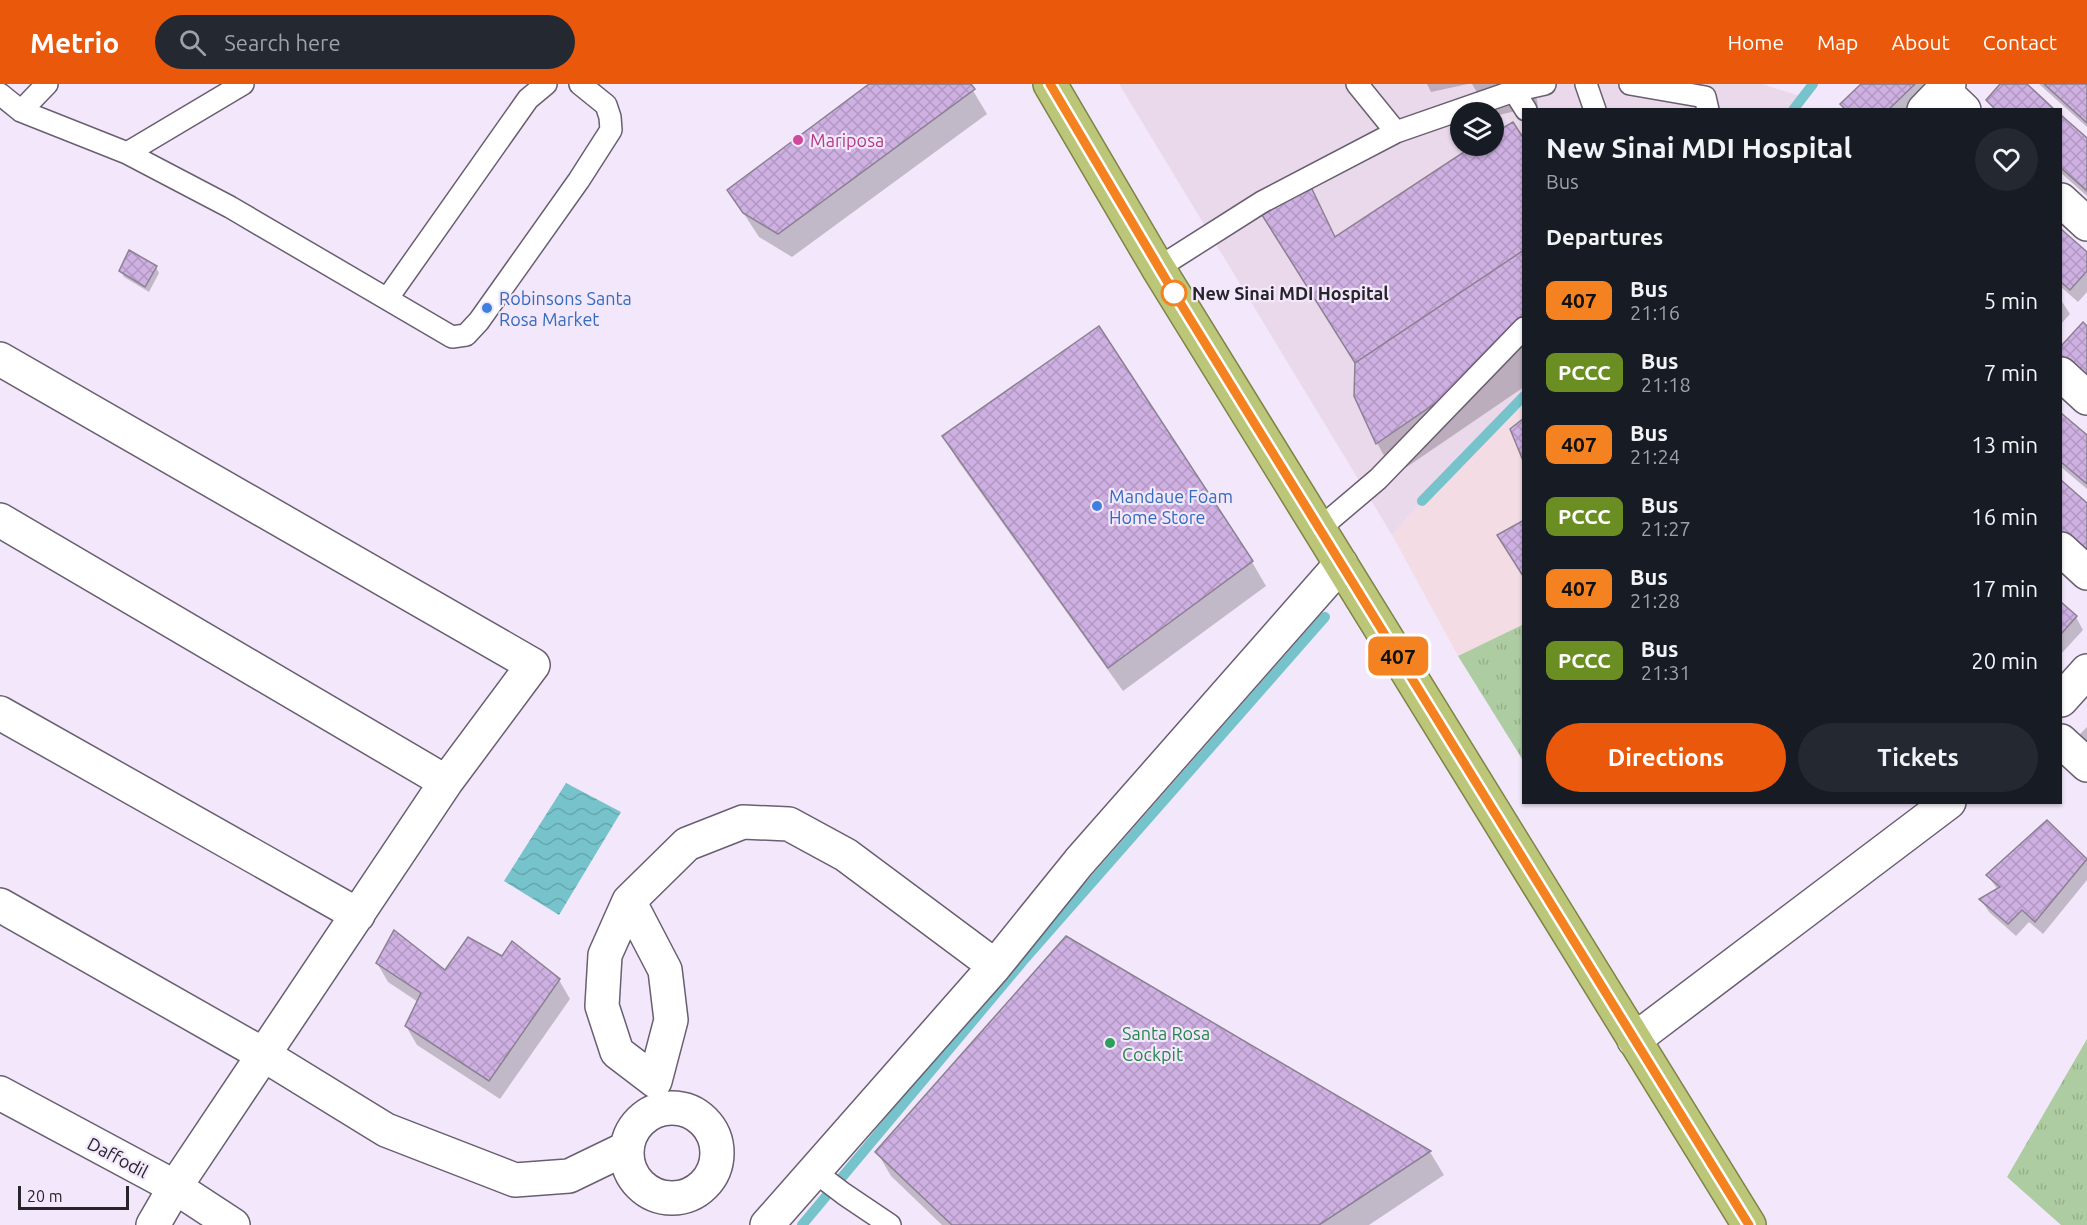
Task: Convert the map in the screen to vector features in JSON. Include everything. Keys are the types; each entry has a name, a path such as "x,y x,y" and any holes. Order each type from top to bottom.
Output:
{"highway":[{"path":"1050,84 1158,267 1749,1225"}],"street":[{"path":"2062,201 2087,224"},
{"path":"0,360 533,665 446,782 175,1187 153,1225"},
{"path":"2062,375 2087,398"},
{"path":"0,520 446,782"},
{"path":"2062,550 2087,573"},
{"path":"767,1225 829,1183 995,966 1080,862 1341,564"},
{"path":"2062,699 2087,671"},
{"path":"0,713 358,915"},
{"path":"2062,742 2087,765"},
{"path":"1642,1051 1946,804"},
{"path":"629,901 665,970 671,1020 661,1095 652,1113 640,1121 631,1134 627,1148 627,1162 633,1176 642,1187 655,1195 669,1199 684,1197 698,1191 708,1180 716,1167 718,1152 715,1137 707,1124 696,1114 681,1108 661,1095 617,1052 602,1006 605,955 629,901 687,844 743,822 789,824 846,855 995,966"},
{"path":"0,905 264,1055 386,1130 515,1180 569,1176 627,1148"},
{"name":"Daffodil","path":"0,1093 175,1187 234,1225"}],"lane":[{"path":"21,111 47,84"},
{"path":"127,153 243,84"},
{"path":"387,299 528,99 546,84"},
{"path":"0,94 21,111 127,153 230,207 452,337 466,335 479,321 579,180 611,130 606,105 580,84"},
{"path":"1357,84 1396,132"},
{"path":"1158,267 1262,202 1396,132 1514,90 1545,84"},
{"path":"1586,84 1594,108"},
{"path":"1630,84 1705,97 1708,108"},
{"path":"1514,90 1525,108"},
{"path":"1319,529 1378,480 1522,330"},
{"path":"829,1183 879,1222"}],"shaded area":[{"name":"New Sinai MDI Hospital","path":"1119,84 1762,84 1803,97 1795,108 1522,108 1522,398 1392,535"},
{"path":"1522,398 1522,625 1458,656 1392,535"}],"green space":[{"path":"1522,625 1522,759 1458,656"},
{"path":"2087,1039 2087,1225 2061,1225 2007,1177"}],"water":[{"path":"566,783 621,812 559,915 504,881"}],"building":[{"path":"869,84 971,84 975,89 778,234 743,213 727,190"},
{"path":"1861,84 1915,84 1890,108 1844,108 1840,104"},
{"path":"2000,84 2027,84 2053,108 1994,108 1986,100"},
{"path":"2044,84 2087,84 2087,123"},
{"path":"2062,116 2087,138 2087,191 2062,169"},
{"path":"1513,122 1522,136 1522,251 1355,363 1262,215 1311,187 1335,237 1458,156 1504,156 1504,127"},
{"path":"2062,230 2087,252 2087,271 2070,290 2062,283"},
{"path":"129,250 157,266 145,287 119,271"},
{"path":"1522,251 1522,343 1376,444 1354,396 1355,363"},
{"path":"2083,322 2087,326 2087,379 2062,356 2062,345"},
{"name":"Mandaue Foam Home Store","path":"1099,326 1253,561 1108,668 942,436"},
{"path":"2062,414 2087,435 2087,484 2062,463"},
{"path":"1522,420 1522,458 1510,429"},
{"path":"2062,481 2087,503 2087,556 2062,535"},
{"path":"1522,521 1522,574 1497,535"},
{"path":"2062,603 2077,616 2062,633"},
{"path":"2047,820 2087,859 2035,922 2022,910 2008,924 1979,899 2000,887 1986,875"},
{"path":"394,930 445,970 468,937 502,956 512,941 560,979 489,1081 405,1026 421,993 376,963"},
{"name":"Santa Rosa Cockpit","path":"1066,936 1431,1151 1319,1225 952,1225 875,1152"}],"waterway":[{"path":"1795,108 1813,84"},
{"path":"1422,501 1522,398"},
{"path":"802,1225 1023,961 1325,617"}],"bus line":[{"name":"407","path":"1050,84 1171,288 1749,1225"}],"place":[{"name":"Mariposa","path":"798,140"},
{"name":"New Sinai MDI Hospital","path":"1174,293"},
{"name":"Robinsons Santa Rosa Market","path":"487,308"},
{"name":"Mandaue Foam Home Store","path":"1097,506"},
{"name":"Santa Rosa Cockpit","path":"1110,1043"}]}
